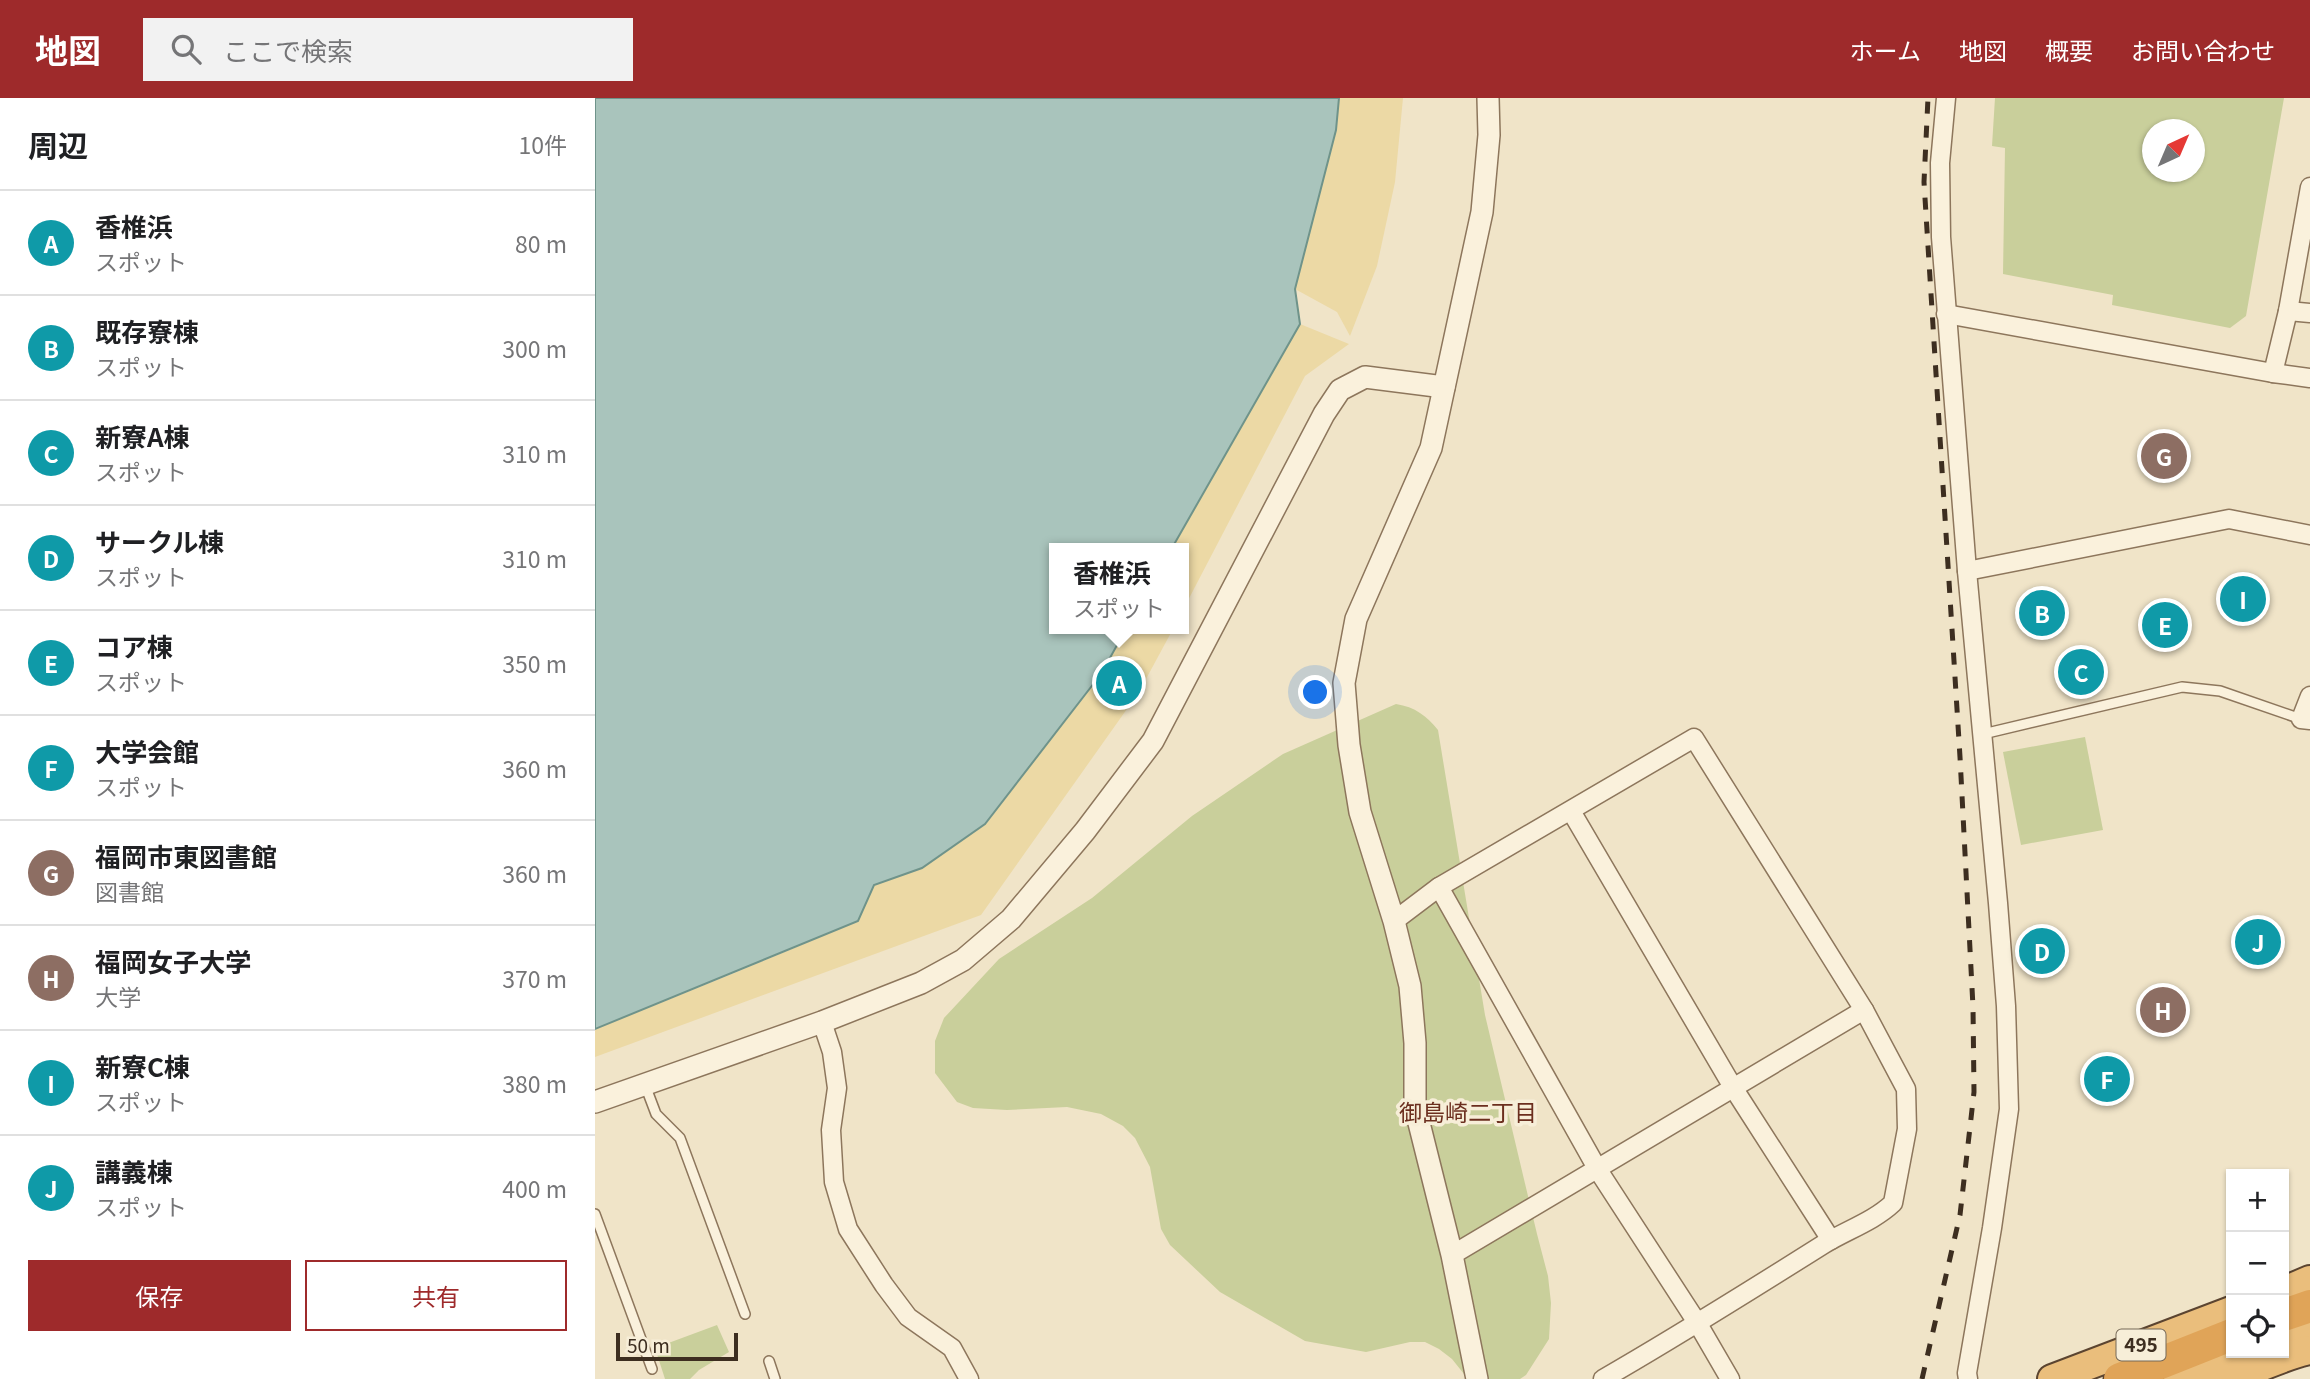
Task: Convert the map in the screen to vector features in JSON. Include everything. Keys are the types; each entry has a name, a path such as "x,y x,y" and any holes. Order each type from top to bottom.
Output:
{"highway":[{"path":"2289,1289 2310,1280"},
{"path":"2289,1308 2310,1293"},
{"path":"2289,1310 2310,1304"},
{"name":"495","path":"2052,1379 2226,1313"},
{"path":"2220,1379 2240,1376 2293,1344 2310,1326"},
{"path":"2104,1379 2226,1335"},
{"path":"2120,1379 2226,1335"},
{"path":"2165,1379 2226,1356"},
{"path":"2178,1379 2234,1358"}],"street":[{"path":"1477,1379 1452,1255 1415,1107 1415,1043 1410,986 1394,921 1360,811 1349,745 1344,683 1356,619 1431,448 1482,212 1489,135 1488,98"},
{"path":"1946,98 1940,163 1941,237 1967,571 2005,993 2009,1109 1968,1379"},
{"path":"2273,373 2288,311 2310,187"},
{"path":"2288,311 2310,313"},
{"path":"1946,314 2310,378"},
{"path":"595,1102 823,1022 921,984 963,960 1011,919 1085,831 1153,741 1319,424 1340,390 1365,377 1444,387"},
{"path":"1967,571 2229,519 2310,535"},
{"path":"2306,720 2310,696"},
{"path":"1394,921 1439,887 1694,738 1864,1010 1906,1089 1907,1129 1893,1203 1885,1211 1831,1240 1699,1324 1603,1379"},
{"path":"1571,811 1734,1089 1831,1240"},
{"path":"1439,887 1598,1170 1699,1324 1730,1379"},
{"path":"1452,1255 1864,1010"},
{"path":"823,1022 832,1052 837,1088 831,1130 834,1182 848,1230 908,1317 952,1348 969,1379"},
{"path":"2237,1379 2293,1344"}],"lane":[{"path":"1983,734 2182,687 2220,691 2306,720"},
{"path":"645,1084 656,1114 680,1138 745,1314"},
{"path":"595,1214 652,1369"},
{"path":"769,1361 775,1379"}],"green space":[{"path":"1995,98 2284,98 2246,316 2230,328 2112,305 2113,295 2003,274 2005,148 1992,146"},
{"path":"1396,704 1420,713 1438,730 1485,1015 1548,1276 1551,1303 1549,1339 1526,1375 1520,1379 1468,1379 1452,1359 1425,1342 1410,1342 1366,1352 1305,1341 1220,1292 1170,1245 1161,1229 1150,1167 1135,1138 1123,1126 1101,1114 1067,1107 1007,1110 973,1108 957,1102 935,1073 935,1041 944,1018 999,959 1092,898 1192,816 1283,754"},
{"path":"2085,737 2103,830 2021,845 2003,752"},
{"path":"717,1325 729,1352 699,1370 690,1379 665,1379 655,1348"}],"sand":[{"path":"1339,98 1403,98 1395,182 1377,266 1350,336 1337,312 1295,289 1336,130"},
{"path":"1300,324 1349,344 1305,376 1189,598 1189,543 1175,543"},
{"path":"1123,634 1170,634 1139,692 981,915 595,1057 595,1029 858,921 874,885 922,868 986,824 1101,674"}],"water":[{"path":"595,98 1339,98 1336,130 1295,289 1300,324 1175,543 1049,543 1049,634 1123,634 1101,674 985,824 922,868 874,885 858,921 595,1029"}],"railway":[{"path":"1922,1379 1960,1215 1974,1092 1973,1007 1960,757 1924,182 1928,98"}],"place":[{"name":"福岡市東図書館","path":"2164,456"},
{"name":"新寮C棟","path":"2243,599"},
{"name":"既存寮棟","path":"2042,613"},
{"name":"コア棟","path":"2165,625"},
{"name":"新寮A棟","path":"2081,672"},
{"name":"香椎浜","path":"1119,683"},
{"name":"講義棟","path":"2258,942"},
{"name":"サークル棟","path":"2042,951"},
{"name":"福岡女子大学","path":"2163,1010"},
{"name":"大学会館","path":"2107,1079"}],"district":[{"name":"御島崎二丁目","path":"1468,1113"}]}
